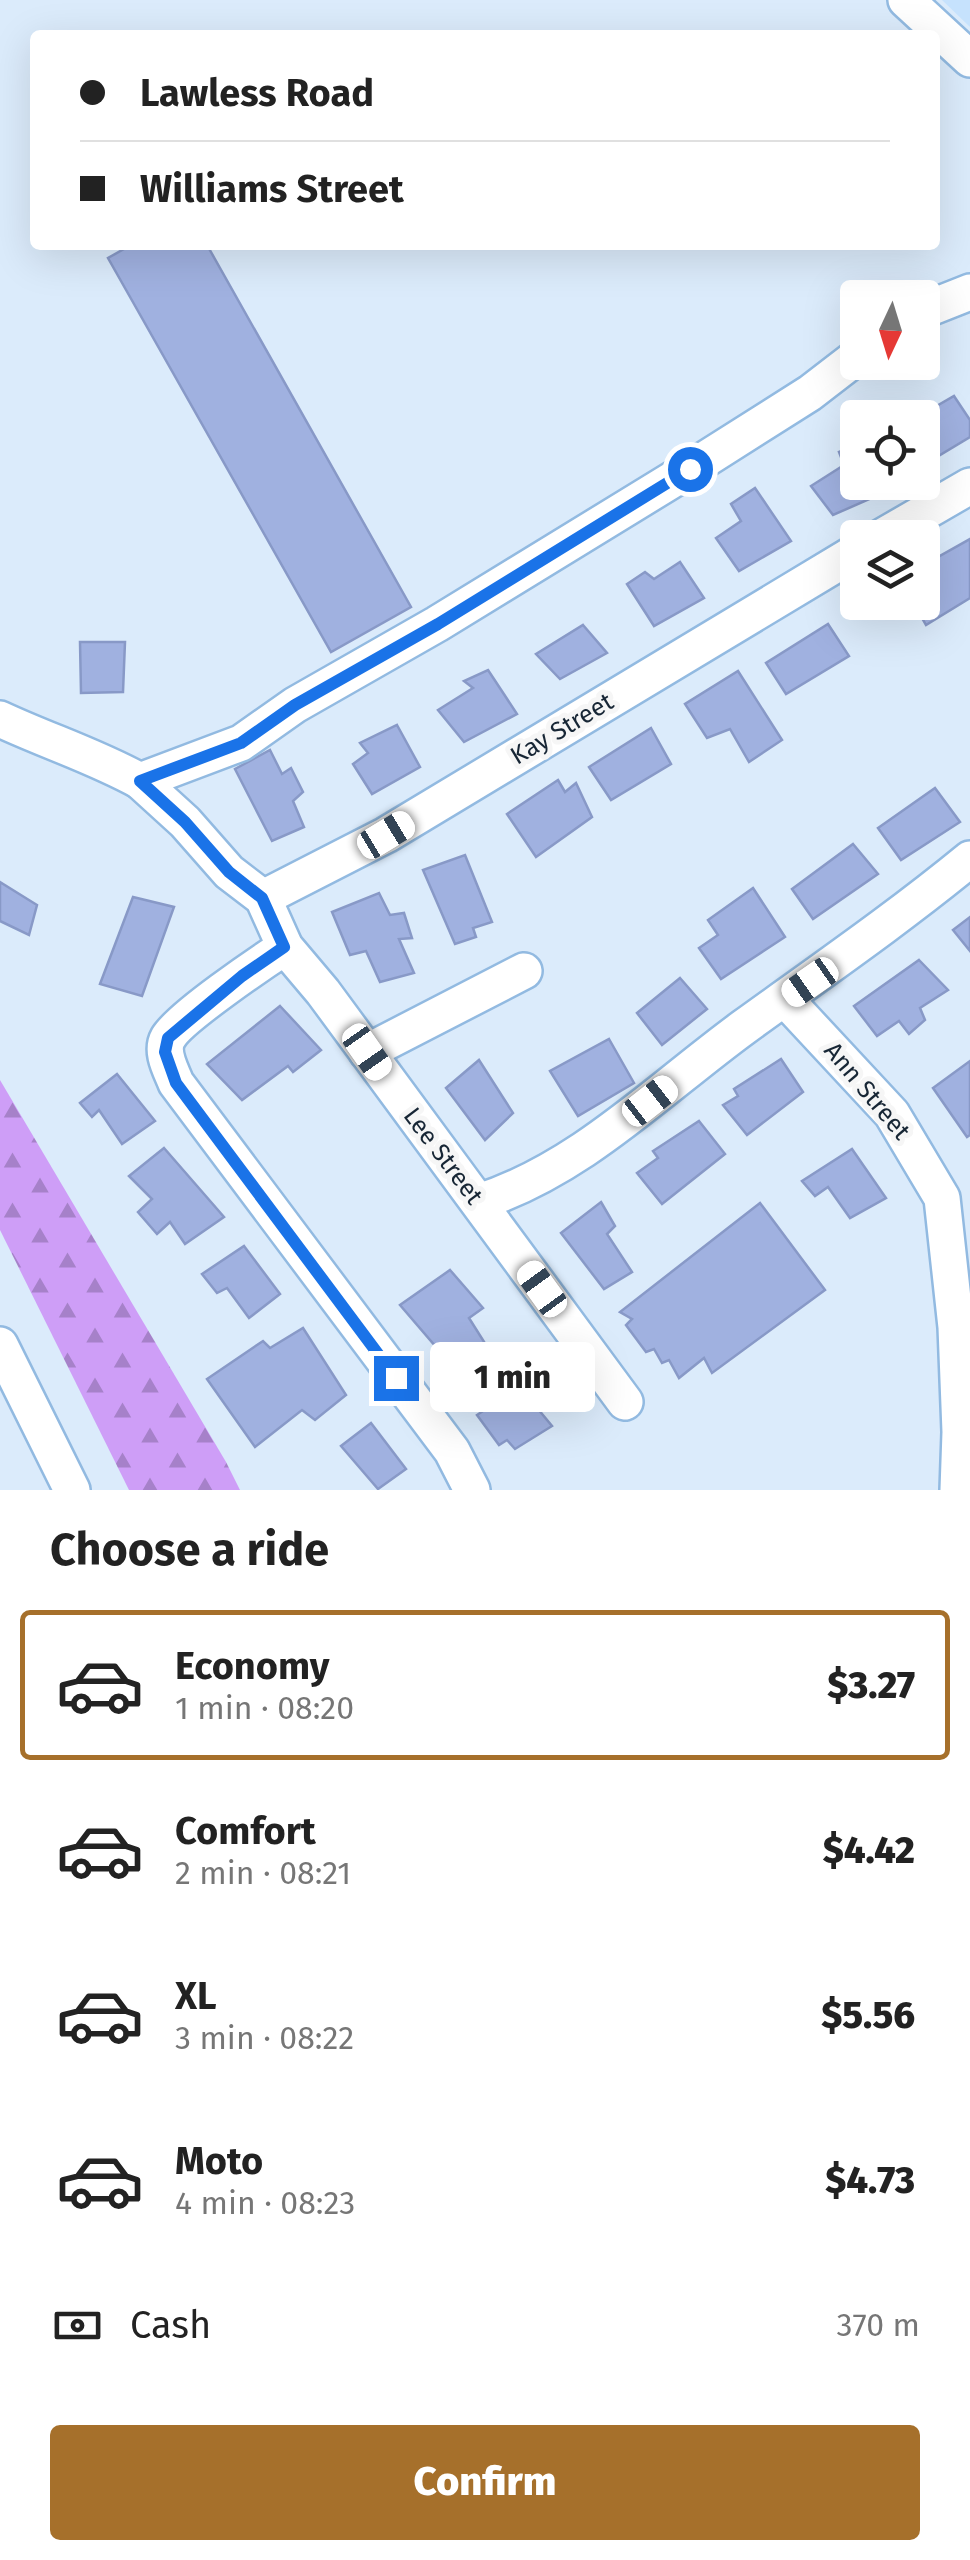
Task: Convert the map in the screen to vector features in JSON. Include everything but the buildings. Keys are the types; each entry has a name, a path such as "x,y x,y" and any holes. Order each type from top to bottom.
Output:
{"street":[{"path":"906,0 939,30"},
{"path":"940,31 970,59"},
{"path":"940,304 970,292"},
{"path":"140,781 241,743 295,705 438,624 705,460 840,370"},
{"path":"911,520 970,486"},
{"name":"Kay Street","path":"262,898 386,835 840,562"},
{"name":"Lee Street","path":"0,720 100,759 140,781 185,822 229,872 262,898 284,947 367,1052 624,1402"},
{"path":"479,1202 517,1190 604,1135 970,859"},
{"path":"284,947 191,1017 168,1038 165,1052 176,1083 452,1451 472,1490"},
{"path":"367,1052 524,971"},
{"name":"Ann Street","path":"786,999 892,1114 942,1198 956,1327 958,1490"},
{"path":"0,1345 72,1490"}],"shaded area":[{"path":"942,0 970,0 970,27"}],"green space":[{"path":"0,1080 240,1490 129,1490 0,1230"}],"route":[{"path":"396,1378 176,1083 165,1052 168,1038 242,976 284,947 262,898 229,872 185,822 140,781 241,743 295,705 438,624 690,469"}]}
